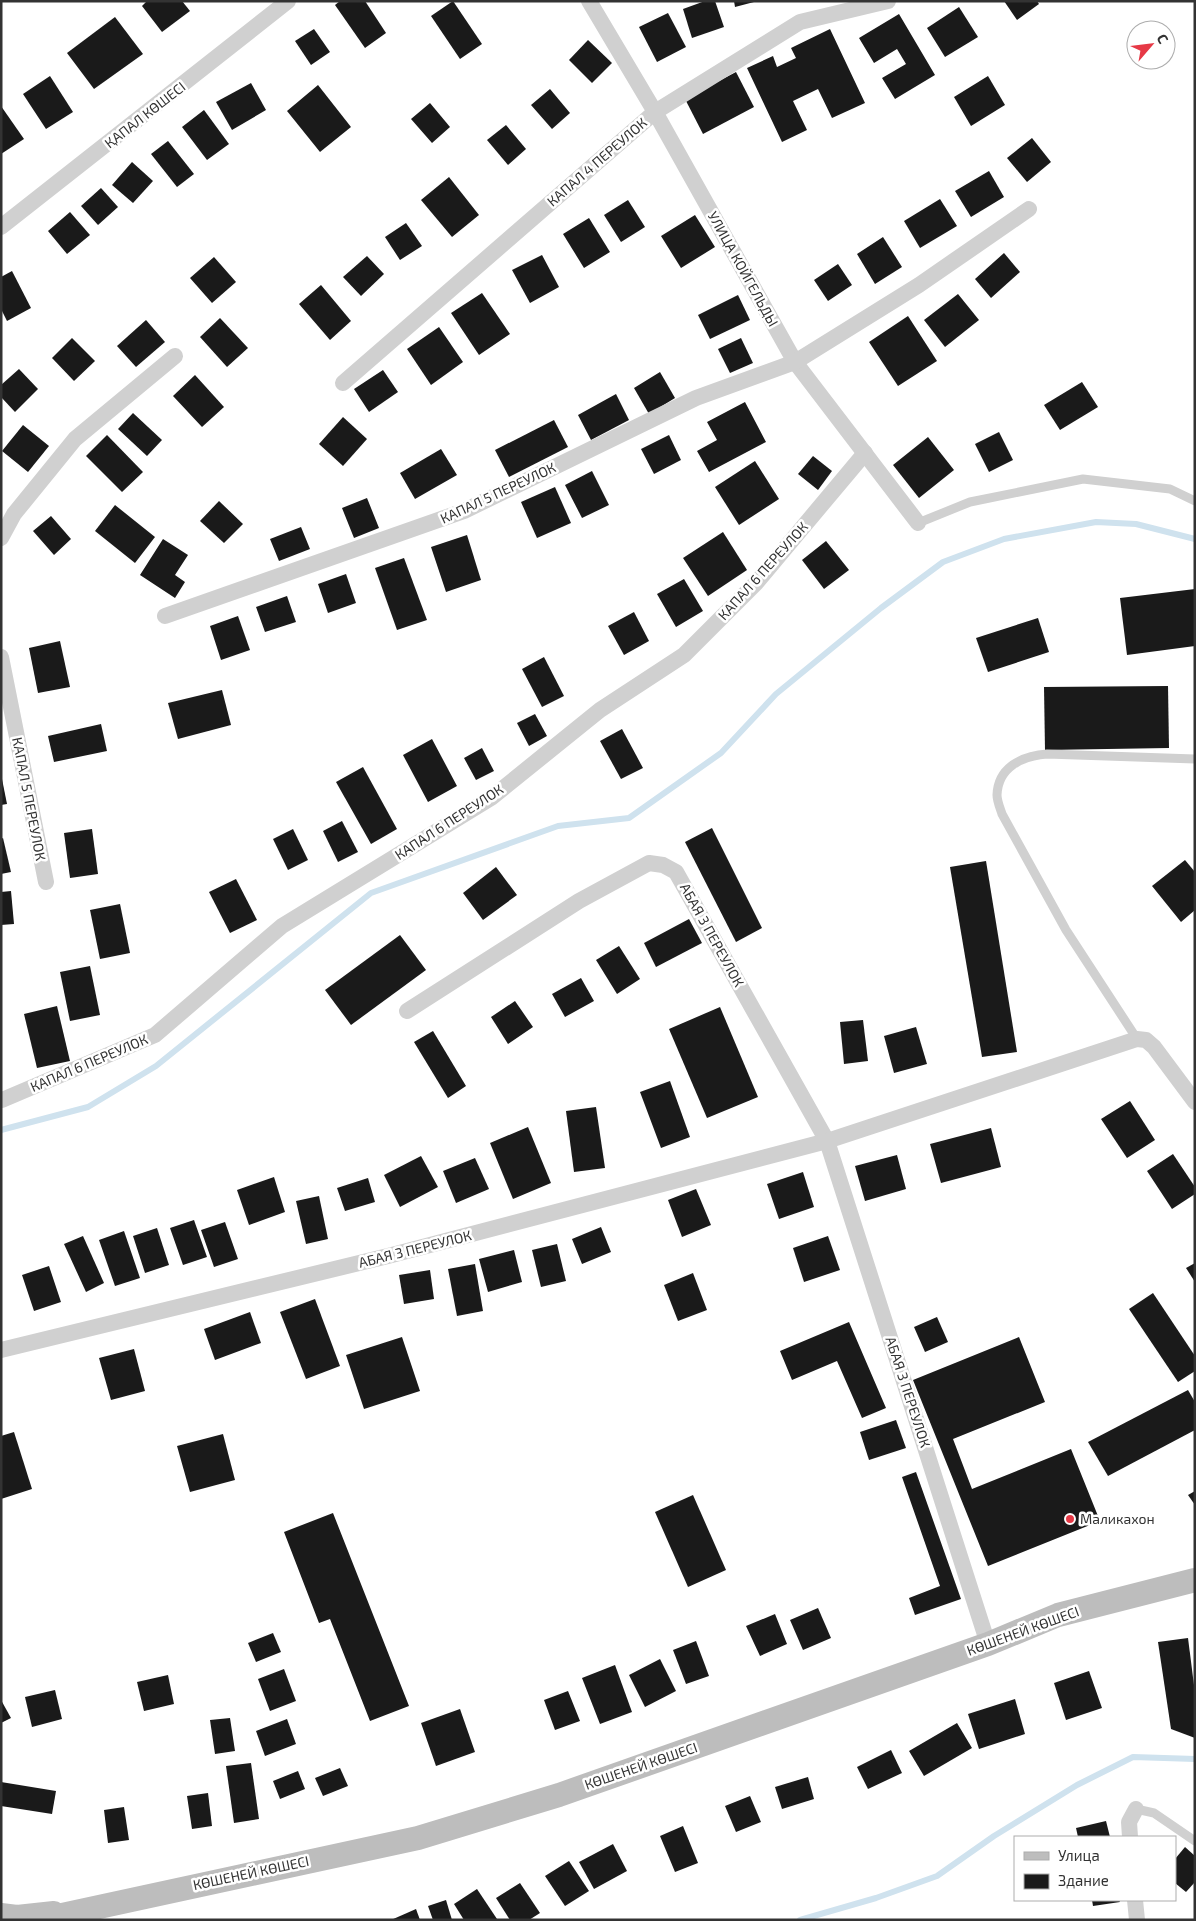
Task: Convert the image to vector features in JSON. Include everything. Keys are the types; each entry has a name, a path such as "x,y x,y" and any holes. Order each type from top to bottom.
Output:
{"main road":[{"name":"КӨШЕНЕЙ КӨШЕСІ","path":"76,1910 418,1838 558,1795 988,1644 1058,1615 1195,1580"},
{"path":"1,1915 17,1917 76,1910"},
{"path":"39,1920 76,1910"}],"street":[{"name":"ҚАПАЛ КӨШЕСІ","path":"1,227 288,1"},
{"name":"УЛИЦА КОЙГЕЛЬДЫ","path":"589,1 655,112 795,362 918,523"},
{"name":"КАПАЛ 4 ПЕРЕУЛОК","path":"343,383 655,112 800,22 888,1"},
{"name":"КАПАЛ 5 ПЕРЕУЛОК","path":"165,616 464,511 696,398 795,362 919,284 1029,209"},
{"path":"1,538 14,514 75,439 175,356"},
{"name":"КАПАЛ 6 ПЕРЕУЛОК","path":"2,1100 155,1034 282,926 491,798 600,710 684,655 756,583 865,454"},
{"name":"КАПАЛ 5 ПЕРЕУЛОК","path":"1,657 46,882"},
{"name":"АБАЯ 3 ПЕРЕУЛОК","path":"406,1011 579,901 649,863 663,865 676,872 827,1141 988,1644"},
{"path":"1136,1038 1146,1040 1154,1047 1195,1102"},
{"name":"АБАЯ 3 ПЕРЕУЛОК","path":"1,1350 388,1256 827,1141 1136,1038"},
{"path":"1130,1836 1129,1822 1136,1809"},
{"path":"1135,1901 1136,1920"}],"lane":[{"path":"918,523 970,502 1083,478 1170,489 1195,500"},
{"path":"1136,1038 1066,930 1002,814 997,797 999,781 1007,769 1017,761 1032,755 1195,759"},
{"path":"1136,1809 1154,1813 1195,1841"}],"building":[{"path":"147,1 182,1 190,11 162,32 142,6"},
{"path":"340,1 365,1 386,33 365,48 335,5"},
{"path":"453,1 482,44 460,59 431,16"},
{"path":"705,1 715,1 724,27 692,38 683,9"},
{"path":"734,1 754,1 754,2 735,7"},
{"path":"1004,1 1037,1 1039,4 1017,20"},
{"path":"959,7 978,37 945,57 927,28"},
{"path":"668,13 686,47 657,62 639,27"},
{"path":"899,14 935,75 895,99 882,78 906,64 897,49 874,63 859,38"},
{"path":"115,17 143,54 94,89 67,53"},
{"path":"314,29 330,52 311,65 295,41"},
{"path":"830,29 865,103 832,118 818,89 793,101 807,130 782,142 747,68 773,56 777,67 796,58 791,48"},
{"path":"588,40 612,63 592,83 569,60"},
{"path":"736,72 754,107 703,134 685,99"},
{"path":"50,76 73,112 46,129 23,94"},
{"path":"988,76 1005,105 971,126 954,97"},
{"path":"251,83 266,110 232,130 216,102"},
{"path":"318,85 351,127 320,152 287,111"},
{"path":"550,89 570,113 552,129 531,105"},
{"path":"430,103 450,127 432,143 411,119"},
{"path":"1,106 24,139 1,154"},
{"path":"204,110 229,144 207,160 182,127"},
{"path":"506,125 526,149 508,165 487,140"},
{"path":"1032,138 1051,162 1027,182 1007,158"},
{"path":"168,141 194,174 177,187 151,154"},
{"path":"132,162 153,181 133,203 112,185"},
{"path":"989,171 1004,197 971,217 955,191"},
{"path":"449,177 479,215 452,237 421,200"},
{"path":"101,188 118,207 98,225 81,206"},
{"path":"940,199 957,226 920,248 904,221"},
{"path":"628,200 645,227 621,242 604,215"},
{"path":"70,212 90,235 67,254 48,231"},
{"path":"695,215 715,247 681,268 661,236"},
{"path":"589,218 610,252 584,268 563,234"},
{"path":"406,223 422,246 400,260 385,237"},
{"path":"883,237 902,267 875,284 857,254"},
{"path":"1004,253 1020,272 991,298 975,279"},
{"path":"542,255 559,287 530,303 512,270"},
{"path":"367,256 384,274 361,296 343,277"},
{"path":"214,257 236,282 212,303 190,278"},
{"path":"838,264 852,285 828,301 814,280"},
{"path":"12,271 31,308 7,321 1,309 1,277"},
{"path":"321,285 351,321 330,340 299,304"},
{"path":"482,293 510,334 479,355 451,313"},
{"path":"958,294 979,320 945,347 924,320"},
{"path":"738,295 750,320 710,339 698,315"},
{"path":"908,316 937,361 898,386 869,342"},
{"path":"220,318 248,348 227,367 200,337"},
{"path":"146,320 165,342 136,367 117,346"},
{"path":"439,327 463,362 431,385 407,349"},
{"path":"72,338 95,361 74,381 52,358"},
{"path":"741,338 753,363 730,373 718,349"},
{"path":"19,369 38,389 15,412 1,397 1,385"},
{"path":"383,370 398,392 369,412 354,389"},
{"path":"660,372 675,398 649,414 634,388"},
{"path":"195,375 224,407 202,427 173,396"},
{"path":"1082,382 1098,407 1060,430 1044,405"},
{"path":"616,394 629,420 591,440 578,415"},
{"path":"745,402 766,442 709,472 697,451 717,440 707,422"},
{"path":"133,413 162,440 147,456 118,429"},
{"path":"343,417 367,439 343,466 319,444"},
{"path":"554,420 568,447 509,477 495,450"},
{"path":"23,425 49,446 28,472 2,451"},
{"path":"999,432 1013,460 989,472 975,444"},
{"path":"107,435 143,472 122,492 86,456"},
{"path":"669,435 681,460 654,474 641,449"},
{"path":"928,437 954,470 919,498 893,465"},
{"path":"441,449 457,475 415,499 400,473"},
{"path":"813,456 832,471 818,490 798,474"},
{"path":"755,461 779,499 739,525 715,487"},
{"path":"592,471 609,505 582,518 565,485"},
{"path":"555,487 571,523 537,538 521,502"},
{"path":"367,498 379,528 354,538 342,508"},
{"path":"219,501 243,524 224,543 200,521"},
{"path":"115,505 155,537 135,563 95,531"},
{"path":"51,516 71,539 54,555 33,531"},
{"path":"301,527 310,549 279,561 270,539"},
{"path":"723,532 747,570 708,596 683,558"},
{"path":"467,535 481,580 446,592 431,547"},
{"path":"163,539 188,555 175,575 185,582 175,598 140,575"},
{"path":"826,541 849,570 824,589 802,560"},
{"path":"404,558 427,620 397,630 375,568"},
{"path":"346,574 356,603 328,613 318,584"},
{"path":"684,579 703,611 676,627 657,594"},
{"path":"1195,589 1195,646 1127,655 1120,598"},
{"path":"287,596 296,622 265,632 256,607"},
{"path":"634,612 649,641 624,655 608,626"},
{"path":"238,616 250,650 221,660 210,626"},
{"path":"1038,618 1049,652 988,672 976,638"},
{"path":"60,641 70,687 38,693 29,648"},
{"path":"544,657 564,696 542,707 522,669"},
{"path":"1168,686 1169,748 1045,750 1044,687"},
{"path":"222,690 231,725 178,739 168,703"},
{"path":"535,714 547,736 529,746 517,723"},
{"path":"101,724 107,751 54,762 48,736"},
{"path":"622,729 643,768 621,779 600,741"},
{"path":"432,739 457,786 428,802 403,755"},
{"path":"482,748 494,771 476,780 464,758"},
{"path":"363,767 397,829 371,844 336,782"},
{"path":"1,774 7,804 1,805"},
{"path":"342,821 358,852 338,862 323,831"},
{"path":"712,828 762,928 736,942 685,842"},
{"path":"92,829 98,874 70,878 64,833"},
{"path":"293,829 308,860 288,870 273,839"},
{"path":"3,838 11,872 1,874 1,839"},
{"path":"1185,860 1195,872 1195,910 1181,922 1152,886"},
{"path":"986,861 1017,1052 982,1057 950,867"},
{"path":"496,867 517,895 483,920 463,893"},
{"path":"236,879 257,920 230,933 209,892"},
{"path":"11,891 14,924 1,925 1,892"},
{"path":"120,904 130,953 100,959 90,910"},
{"path":"689,919 702,943 656,967 644,943"},
{"path":"400,935 426,970 351,1025 325,990"},
{"path":"619,946 640,979 617,994 596,960"},
{"path":"90,966 100,1015 70,1021 60,972"},
{"path":"581,978 594,1001 565,1017 552,994"},
{"path":"515,1001 533,1027 508,1044 491,1017"},
{"path":"57,1006 70,1061 37,1068 24,1014"},
{"path":"720,1007 758,1097 707,1118 669,1029"},
{"path":"863,1020 868,1061 844,1064 840,1022"},
{"path":"916,1027 927,1064 894,1073 884,1036"},
{"path":"433,1031 466,1086 448,1098 414,1042"},
{"path":"670,1081 690,1137 661,1148 640,1092"},
{"path":"1130,1101 1155,1140 1127,1158 1101,1119"},
{"path":"596,1107 605,1168 574,1172 566,1111"},
{"path":"528,1127 551,1183 513,1199 490,1143"},
{"path":"991,1128 1001,1167 941,1183 930,1144"},
{"path":"1173,1154 1195,1187 1195,1194 1172,1209 1147,1171"},
{"path":"897,1155 906,1189 865,1201 855,1166"},
{"path":"421,1156 438,1187 400,1207 384,1175"},
{"path":"475,1158 489,1189 456,1203 443,1171"},
{"path":"803,1172 814,1207 779,1219 767,1184"},
{"path":"274,1177 285,1212 249,1225 237,1190"},
{"path":"368,1178 375,1202 345,1211 337,1188"},
{"path":"696,1189 711,1225 682,1237 668,1200"},
{"path":"319,1196 328,1239 306,1244 296,1201"},
{"path":"194,1220 207,1257 183,1265 170,1228"},
{"path":"225,1222 238,1259 214,1267 201,1230"},
{"path":"601,1227 611,1252 582,1264 572,1239"},
{"path":"157,1228 169,1265 145,1273 133,1236"},
{"path":"124,1231 140,1278 115,1286 99,1240"},
{"path":"83,1236 104,1283 86,1292 64,1244"},
{"path":"828,1236 840,1270 804,1282 793,1248"},
{"path":"557,1244 566,1281 541,1287 532,1250"},
{"path":"514,1250 522,1282 488,1292 479,1259"},
{"path":"1195,1263 1195,1282 1186,1268"},
{"path":"475,1264 483,1311 457,1316 448,1269"},
{"path":"49,1266 61,1302 34,1311 22,1275"},
{"path":"430,1270 434,1299 404,1304 399,1275"},
{"path":"693,1273 707,1310 678,1321 664,1285"},
{"path":"1153,1293 1195,1356 1195,1371 1178,1382 1129,1309"},
{"path":"315,1299 340,1366 306,1379 280,1312"},
{"path":"250,1312 261,1343 215,1360 204,1329"},
{"path":"937,1317 948,1342 925,1352 914,1327"},
{"path":"849,1322 886,1408 862,1418 837,1361 792,1380 780,1351"},
{"path":"402,1337 420,1391 364,1409 346,1355"},
{"path":"1019,1337 1045,1402 953,1439 972,1489 1071,1449 1100,1521 988,1566 913,1380"},
{"path":"134,1349 145,1391 111,1400 99,1358"},
{"path":"1188,1390 1195,1402 1195,1430 1108,1476 1088,1442"},
{"path":"896,1420 906,1448 869,1460 860,1432"},
{"path":"14,1432 32,1489 1,1499 1,1436"},
{"path":"223,1434 235,1480 190,1492 177,1446"},
{"path":"916,1472 961,1599 915,1615 909,1598 940,1586 902,1477"},
{"path":"1195,1491 1195,1505 1188,1495"},
{"path":"693,1495 726,1570 688,1587 655,1512"},
{"path":"333,1513 409,1706 370,1721 330,1619 319,1623 284,1532"},
{"path":"818,1608 831,1638 803,1650 790,1620"},
{"path":"775,1614 787,1644 760,1656 746,1626"},
{"path":"273,1633 281,1652 256,1662 248,1643"},
{"path":"1188,1638 1195,1693 1195,1738 1171,1729 1158,1642"},
{"path":"696,1641 709,1676 686,1684 673,1650"},
{"path":"660,1659 676,1691 645,1707 629,1675"},
{"path":"615,1665 632,1712 600,1724 582,1678"},
{"path":"284,1669 296,1701 270,1711 258,1679"},
{"path":"1089,1671 1102,1708 1066,1720 1054,1683"},
{"path":"168,1675 174,1704 144,1711 137,1682"},
{"path":"55,1690 62,1719 32,1727 25,1697"},
{"path":"568,1691 580,1721 555,1730 544,1700"},
{"path":"1015,1699 1025,1734 979,1749 968,1714"},
{"path":"1,1700 11,1718 1,1723"},
{"path":"460,1709 475,1752 436,1766 421,1723"},
{"path":"230,1718 235,1751 215,1754 210,1720"},
{"path":"287,1719 296,1744 265,1756 256,1731"},
{"path":"957,1723 972,1748 924,1776 909,1751"},
{"path":"891,1750 902,1773 868,1789 857,1767"},
{"path":"251,1763 259,1819 234,1823 226,1766"},
{"path":"340,1768 348,1786 323,1796 315,1778"},
{"path":"298,1771 305,1789 280,1799 273,1781"},
{"path":"808,1777 814,1799 782,1809 775,1787"},
{"path":"1,1782 56,1791 52,1814 1,1806"},
{"path":"208,1793 212,1826 192,1829 187,1796"},
{"path":"750,1796 761,1822 736,1832 725,1806"},
{"path":"124,1807 129,1840 108,1843 104,1810"},
{"path":"1106,1821 1110,1836 1078,1836 1076,1828"},
{"path":"683,1826 698,1863 675,1872 660,1836"},
{"path":"613,1844 627,1871 594,1889 579,1862"},
{"path":"1185,1847 1195,1856 1195,1882 1186,1892 1176,1884 1176,1858"},
{"path":"569,1861 589,1891 565,1906 545,1876"},
{"path":"520,1883 540,1913 529,1920 510,1920 496,1898"},
{"path":"477,1889 496,1920 464,1920 454,1904"},
{"path":"446,1900 452,1920 433,1920 428,1906"},
{"path":"1092,1901 1120,1902 1093,1906"},
{"path":"416,1909 420,1920 391,1920"}],"waterway":[{"path":"1,1130 88,1107 156,1066 371,893 558,826 629,818 721,753 776,694 881,608 943,562 1004,539 1096,522 1136,524 1195,539"},
{"path":"800,1920 876,1898 937,1876 994,1836 1077,1785 1133,1757 1195,1759"}],"place":[{"name":"Маликахон","path":"1070,1519"}]}
